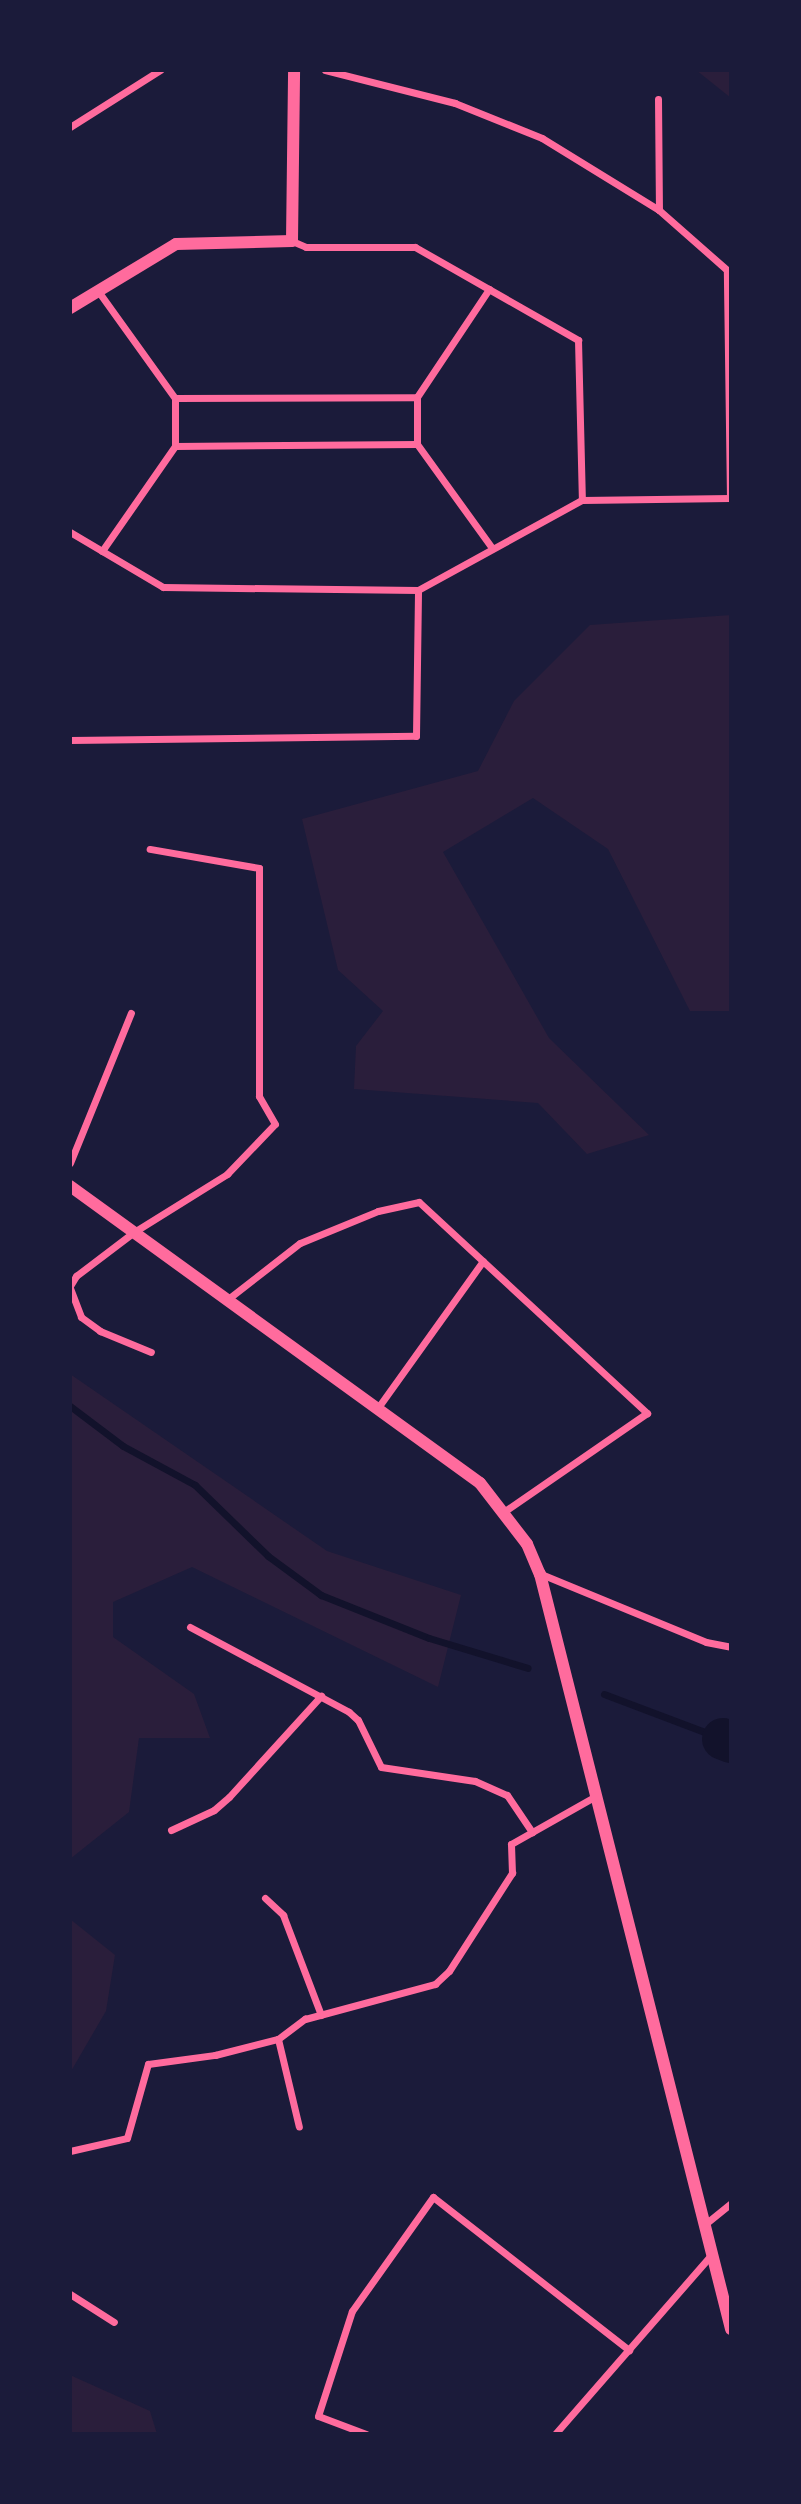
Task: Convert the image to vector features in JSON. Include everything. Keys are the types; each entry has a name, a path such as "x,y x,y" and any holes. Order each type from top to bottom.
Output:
{"street":[{"path":"70,127 160,70"},
{"path":"292,241 294,70"},
{"path":"70,532 163,587 418,590 582,500 730,498 727,270 659,210 542,138 455,103 325,70"},
{"path":"658,99 659,210"},
{"path":"70,308 176,244 292,241 306,247 415,247 578,340 582,500"},
{"path":"489,289 417,397 417,444 492,548"},
{"path":"97,291 175,398 175,446 102,551"},
{"path":"175,398 417,397"},
{"path":"175,446 417,444"},
{"path":"70,740 416,736 418,590"},
{"path":"149,849 259,868 259,1096 275,1124 227,1174 134,1232 75,1276 70,1287 80,1317 100,1331 151,1352"},
{"path":"70,1163 131,1013"},
{"path":"70,1186 480,1483 505,1511 540,1574 731,2329"},
{"path":"228,1299 300,1243 378,1211 419,1202 647,1413 505,1511"},
{"path":"377,1409 483,1261"},
{"path":"540,1574 706,1642 731,1647"},
{"path":"190,1627 321,1696 358,1720 381,1767 475,1781 507,1795 532,1832"},
{"path":"171,1830 214,1810 229,1797 321,1696"},
{"path":"70,2151 127,2138 148,2064 215,2055 278,2039 305,2019 419,1991 449,1972 512,1872 511,1844 596,1796"},
{"path":"265,1898 283,1915 321,2015"},
{"path":"278,2039 299,2127"},
{"path":"366,2434 318,2416 352,2311 433,2196 629,2350"},
{"path":"704,2226 731,2203"},
{"path":"555,2434 711,2255"},
{"path":"70,2294 114,2322"}],"shaded area":[{"path":"696,70 731,70 731,98"},
{"path":"731,615 731,1011 690,1011 608,849 533,798 443,852 549,1038 649,1135 587,1154 538,1103 354,1089 356,1046 383,1011 338,970 302,819 478,771 514,701 590,625"},
{"path":"70,1374 327,1551 461,1595 438,1687 192,1567 113,1602 113,1637 194,1694 210,1738 139,1738 129,1812 70,1859"},
{"path":"70,1919 115,1955 106,2011 70,2073"},
{"path":"70,2375 150,2411 157,2434 70,2434"}],"waterway":[{"path":"70,1406 123,1446 195,1485 268,1556 321,1595 429,1638 528,1668"},
{"path":"604,1694 723,1739"},
{"path":"723,1739 731,1742"}]}
